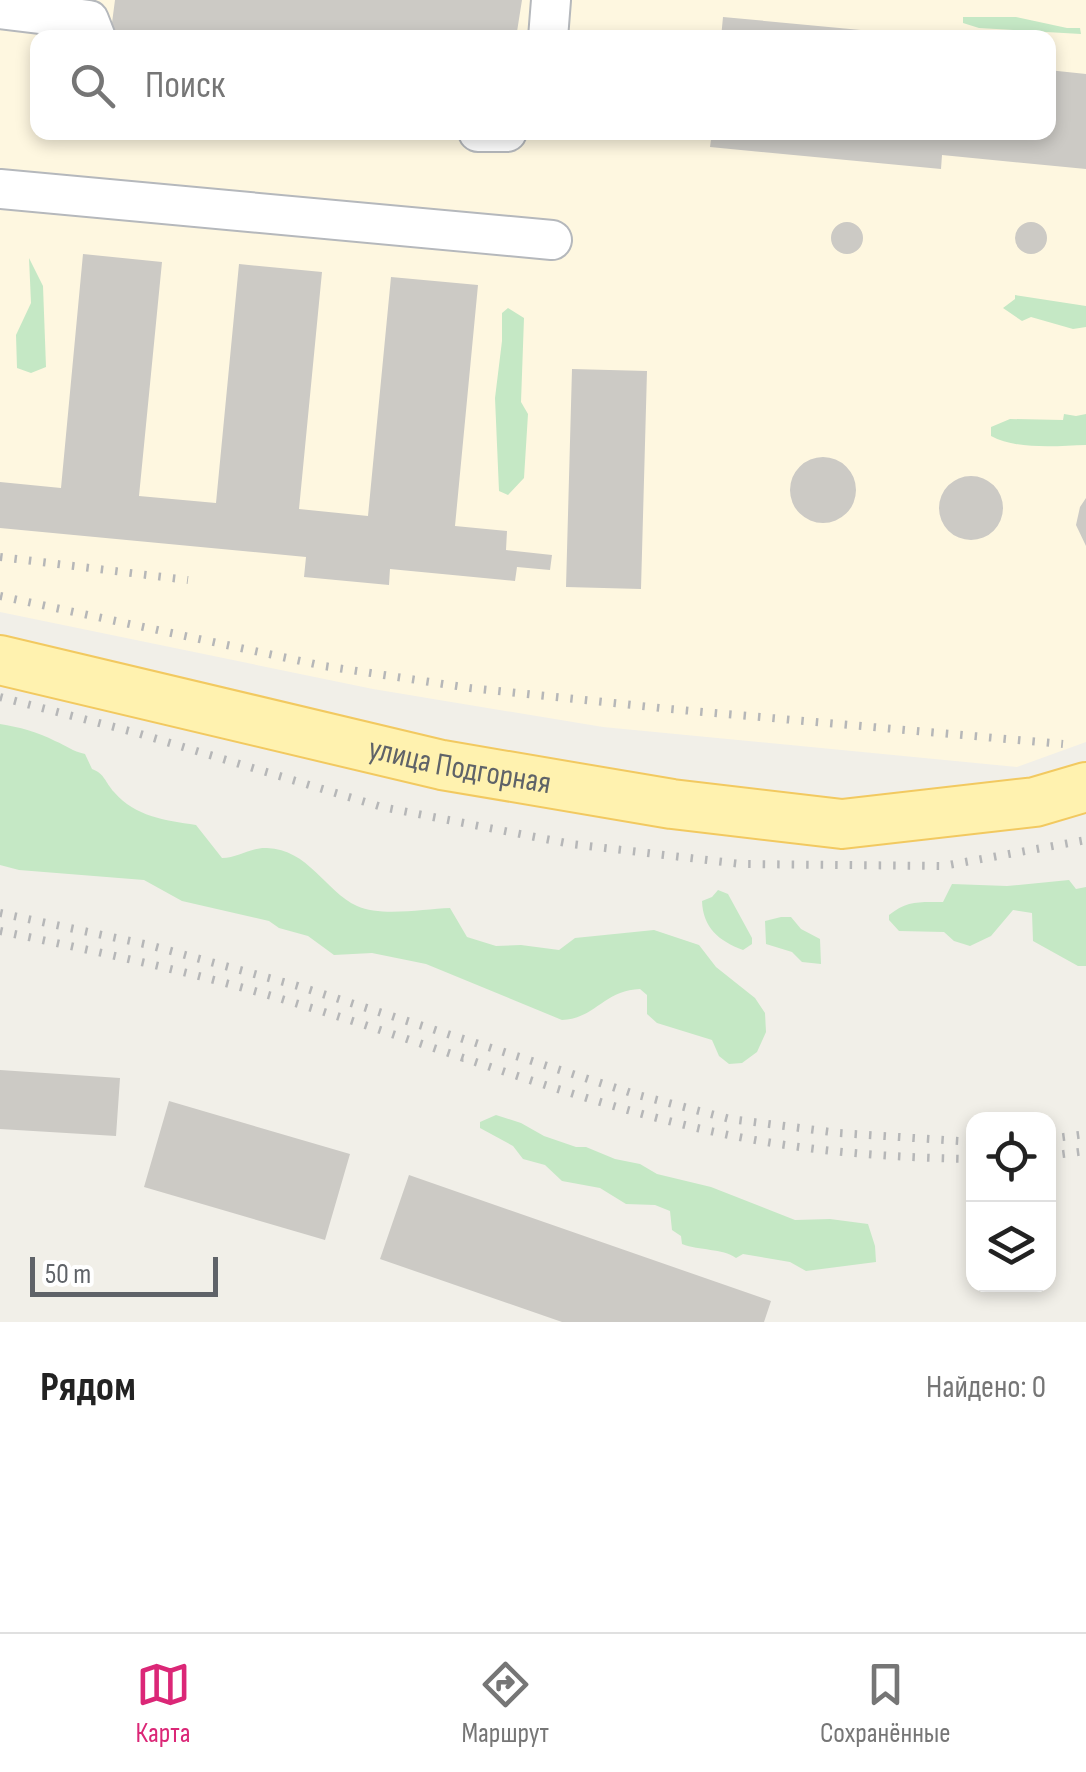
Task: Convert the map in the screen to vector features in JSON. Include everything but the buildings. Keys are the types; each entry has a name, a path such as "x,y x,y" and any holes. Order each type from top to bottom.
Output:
{"main road":[{"name":"улица Подгорная","path":"0,660 480,772 672,804 842,824 1034,802 1086,787"},
{"name":"улица Подгорная","path":"927,816 1086,762"}],"lane":[{"path":"549,30 551,0"},
{"path":"0,9 89,20 93,30"},
{"path":"0,189 552,240"}],"shaded area":[{"path":"0,0 1086,0 1086,742 1017,767 603,727 373,689 0,612"}],"green space":[{"path":"963,17 1016,17 1080,28 1081,34 979,28 963,23"},
{"path":"29,258 43,286 46,367 31,373 17,368 16,335 31,303"},
{"path":"1015,295 1086,306 1086,327 1073,329 1031,317 1022,321 1003,308"},
{"path":"508,308 524,318 521,402 528,414 524,478 508,495 499,491 495,398 502,313"},
{"path":"1064,414 1086,414 1086,445 1025,445 991,436 991,427 1010,419 1063,420"},
{"path":"0,724 35,732 85,754 92,769 132,807 151,816 196,825 222,858 261,848 281,850 305,863 357,906 390,912 450,908 467,937 496,946 559,950 575,938 654,930 699,945 716,967 755,998 765,1013 766,1032 757,1052 742,1063 729,1064 719,1056 712,1040 657,1023 647,1014 647,995 640,989 617,994 583,1015 562,1020 426,964 372,953 334,955 308,936 269,921 182,901 144,880 19,870 0,865"},
{"path":"1069,880 1076,889 1086,887 1086,966 1078,966 1033,941 1032,913 1013,910 991,936 970,946 954,941 944,932 899,931 889,920 889,915 908,904 943,902 952,884 1007,886"},
{"path":"718,890 728,894 752,938 752,944 743,950 720,938 705,919 702,901"},
{"path":"791,917 801,929 820,939 821,964 802,962 792,952 766,944 765,921"},
{"path":"496,1115 544,1136 640,1164 657,1174 711,1187 795,1220 868,1224 876,1262 806,1271 790,1262 743,1254 736,1258 682,1244 681,1236 672,1230 670,1211 655,1205 626,1204 600,1188 562,1181 545,1165 523,1159 513,1146 480,1128 480,1122"}],"railway":[{"path":"0,557 188,580"},
{"path":"0,596 324,666 470,688 1063,744"},
{"path":"0,697 137,733 382,807 571,844 741,864 943,866 1086,840"},
{"path":"0,913 149,945 298,986 638,1095 730,1119 839,1133 966,1141"},
{"path":"0,931 259,992 562,1090 724,1134 848,1152 966,1159"},
{"path":"1056,1138 1086,1134"},
{"path":"1056,1155 1086,1151"}]}
